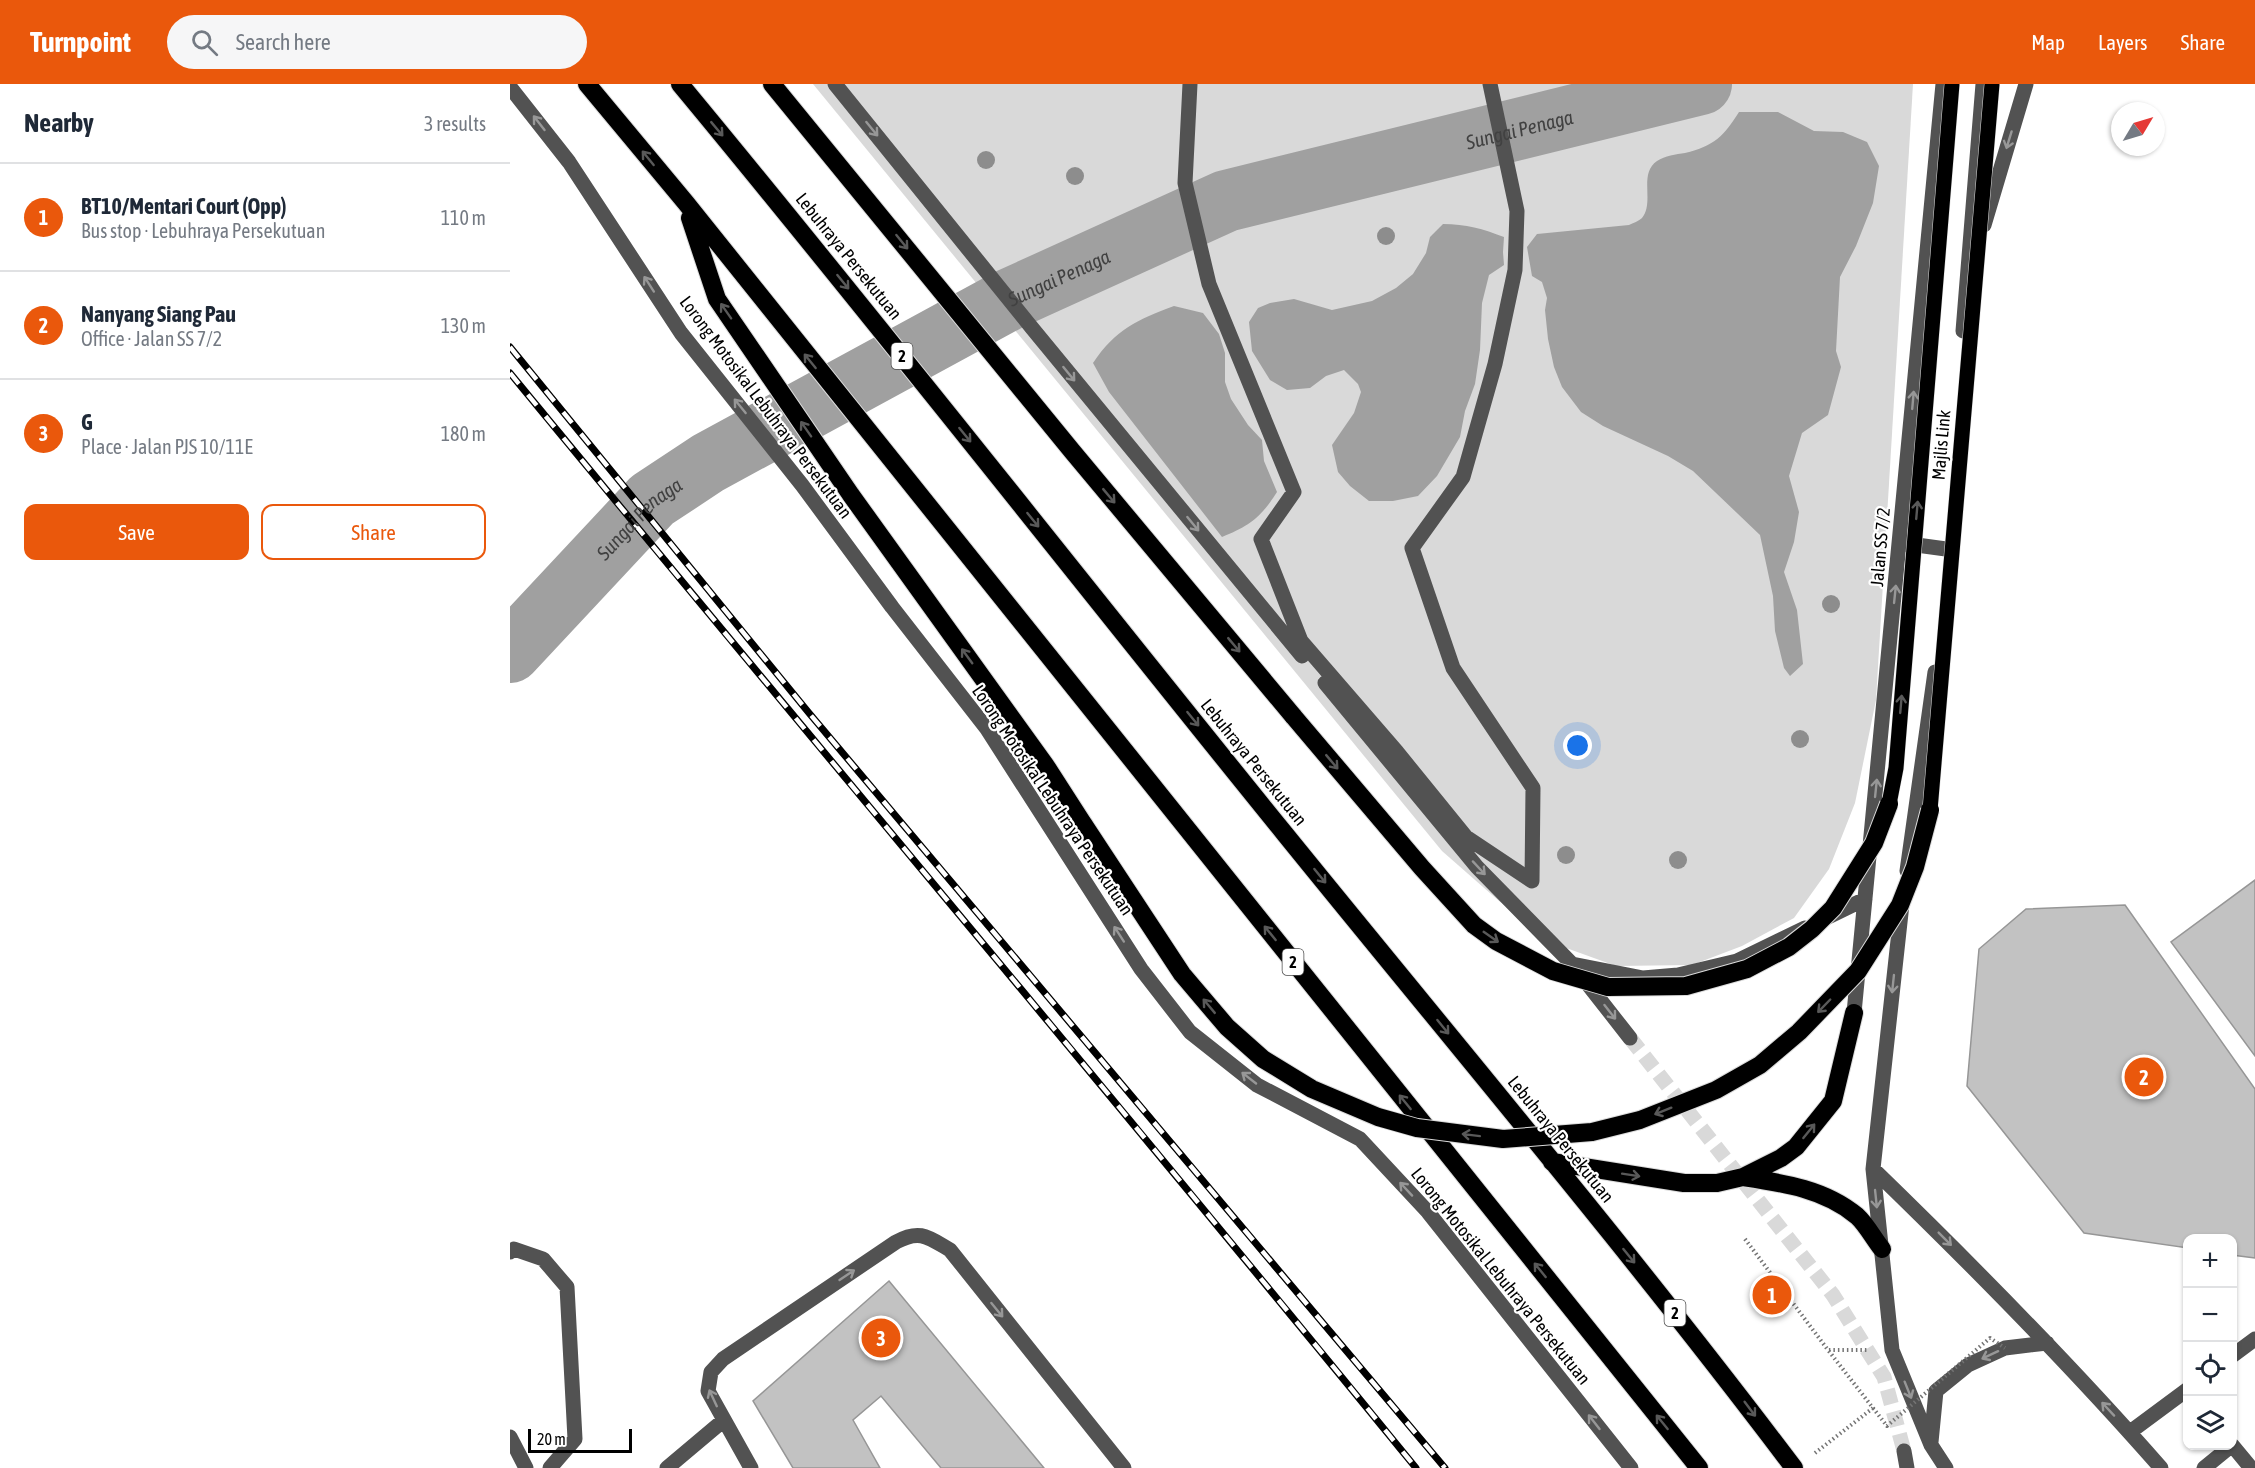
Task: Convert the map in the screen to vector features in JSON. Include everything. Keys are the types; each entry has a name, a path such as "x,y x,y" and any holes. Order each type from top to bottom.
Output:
{"highway":[{"name":"2","path":"587,84 686,204 1699,1468"},
{"name":"Lebuhraya Persekutuan","path":"680,84 807,237 1298,849 1704,1349 1794,1468"},
{"path":"772,84 1072,451 1332,762 1474,925 1496,941 1553,971 1608,987 1686,986 1747,969 1789,947 1833,908 1874,843 1889,804"},
{"path":"686,204 717,299 845,485 1046,766 1182,974 1227,1027 1263,1059 1312,1089 1378,1117 1417,1128 1503,1139 1592,1132 1640,1120 1716,1090 1760,1065 1799,1032 1858,971 1900,905 1915,867 1930,810"},
{"path":"1552,1162 1684,1183 1717,1183 1743,1177 1781,1158 1796,1147 1833,1101 1854,1013"},
{"path":"1743,1177 1801,1187 1830,1200 1857,1216 1882,1249"}],"main road":[{"name":"Majlis Link","path":"1889,804 1896,768 1952,84"},
{"name":"Majlis Link","path":"1930,810 1992,84"}],"street":[{"path":"835,84 1032,328 1477,867 1572,964 1630,1038"},
{"path":"1191,84 1185,183 1209,284 1293,492 1261,539 1301,640 1466,837 1532,881 1533,788 1453,668 1412,548 1463,477 1495,364 1515,270 1517,211 1490,84"},
{"name":"Jalan SS 7/2","path":"1854,1013 1943,84"},
{"path":"1946,1468 1931,1445 1892,1350 1873,1169 1899,926 1939,648 1983,84"},
{"path":"1968,280 2026,84"},
{"name":"Lorong Motosikal Lebuhraya Persekutuan","path":"510,87 569,162 681,333 802,485 892,607 987,729 1141,969 1190,1032 1257,1085 1360,1139 1428,1212 1631,1468"},
{"path":"1900,543 1946,549"},
{"path":"1572,964 1643,978 1678,975 1737,962 1865,899"},
{"path":"1873,1169 2047,1343 2161,1468"},
{"path":"751,1468 708,1391 711,1372 723,1359 896,1242 908,1235 921,1234 950,1250 1124,1468"},
{"path":"510,1252 514,1249 543,1259 567,1287 575,1439 550,1468"},
{"path":"2237,1352 2255,1339"},
{"path":"1931,1445 1936,1390 1968,1365 2005,1348 2047,1343"},
{"path":"2130,1432 2183,1392"},
{"path":"667,1468 724,1420"},
{"path":"510,1437 526,1468"},
{"path":"2204,1468 2225,1450"},
{"path":"2235,1450 2251,1468"},
{"path":"1904,1451 1907,1468"}],"path":[{"path":"1745,1239 1887,1426 1990,1338 2005,1348"},
{"path":"1828,1350 1892,1350"},
{"path":"1812,1455 1873,1408"}],"shaded area":[{"path":"813,84 1913,84 1876,700 1855,803 1829,869 1794,918 1742,946 1692,965 1616,966 1558,945 1499,901 1442,851"},
{"path":"1739,112 1778,112 1814,131 1843,132 1867,142 1879,166 1873,203 1856,246 1840,277 1836,351 1841,367 1828,415 1802,433 1789,476 1799,512 1794,542 1784,572 1797,610 1803,664 1790,676 1784,668 1775,631 1773,596 1760,535 1693,471 1668,456 1603,426 1581,412 1562,387 1554,367 1545,310 1547,298 1542,282 1532,276 1527,247 1537,234 1629,225 1639,220 1646,211 1647,181 1651,167 1663,158 1695,150 1711,143 1723,134"},
{"path":"1443,224 1474,228 1504,237 1504,265 1489,275 1482,303 1480,350 1475,384 1465,411 1460,437 1437,476 1418,496 1393,501 1369,501 1350,486 1338,472 1332,445 1354,413 1361,392 1358,384 1344,370 1326,376 1310,388 1287,390 1270,380 1252,351 1249,322 1258,308 1270,303 1294,299 1332,310 1372,301 1396,288 1413,274 1426,253 1430,237"},
{"path":"1174,306 1203,313 1219,334 1225,353 1225,382 1231,399 1248,425 1262,440 1264,461 1277,492 1254,520 1222,537 1109,392 1093,363 1110,342 1128,327"}],"building":[{"path":"2255,880 2255,1056 2171,942"},
{"path":"2125,905 2255,1089 2255,1258 2237,1256 2237,1234 2183,1234 2183,1247 2084,1233 1967,1086 1979,949 2026,909"},
{"path":"889,1281 1044,1468 941,1468 881,1396 853,1420 880,1468 793,1468 753,1401"}],"waterway":[{"name":"Sungai Penaga","path":"510,652 652,500 708,463 1008,300 1226,201 1701,84"}],"tunnel":[{"path":"1630,1038 1833,1295 1884,1377 1904,1451"}],"railway":[{"path":"510,347 809,713 1445,1468"},
{"path":"510,373 1416,1468"}],"place":[{"name":"Nanyang Siang Pau","path":"2144,1077"},
{"name":"BT10/Mentari Court (Opp)","path":"1772,1295"},
{"name":"G","path":"881,1338"}]}
